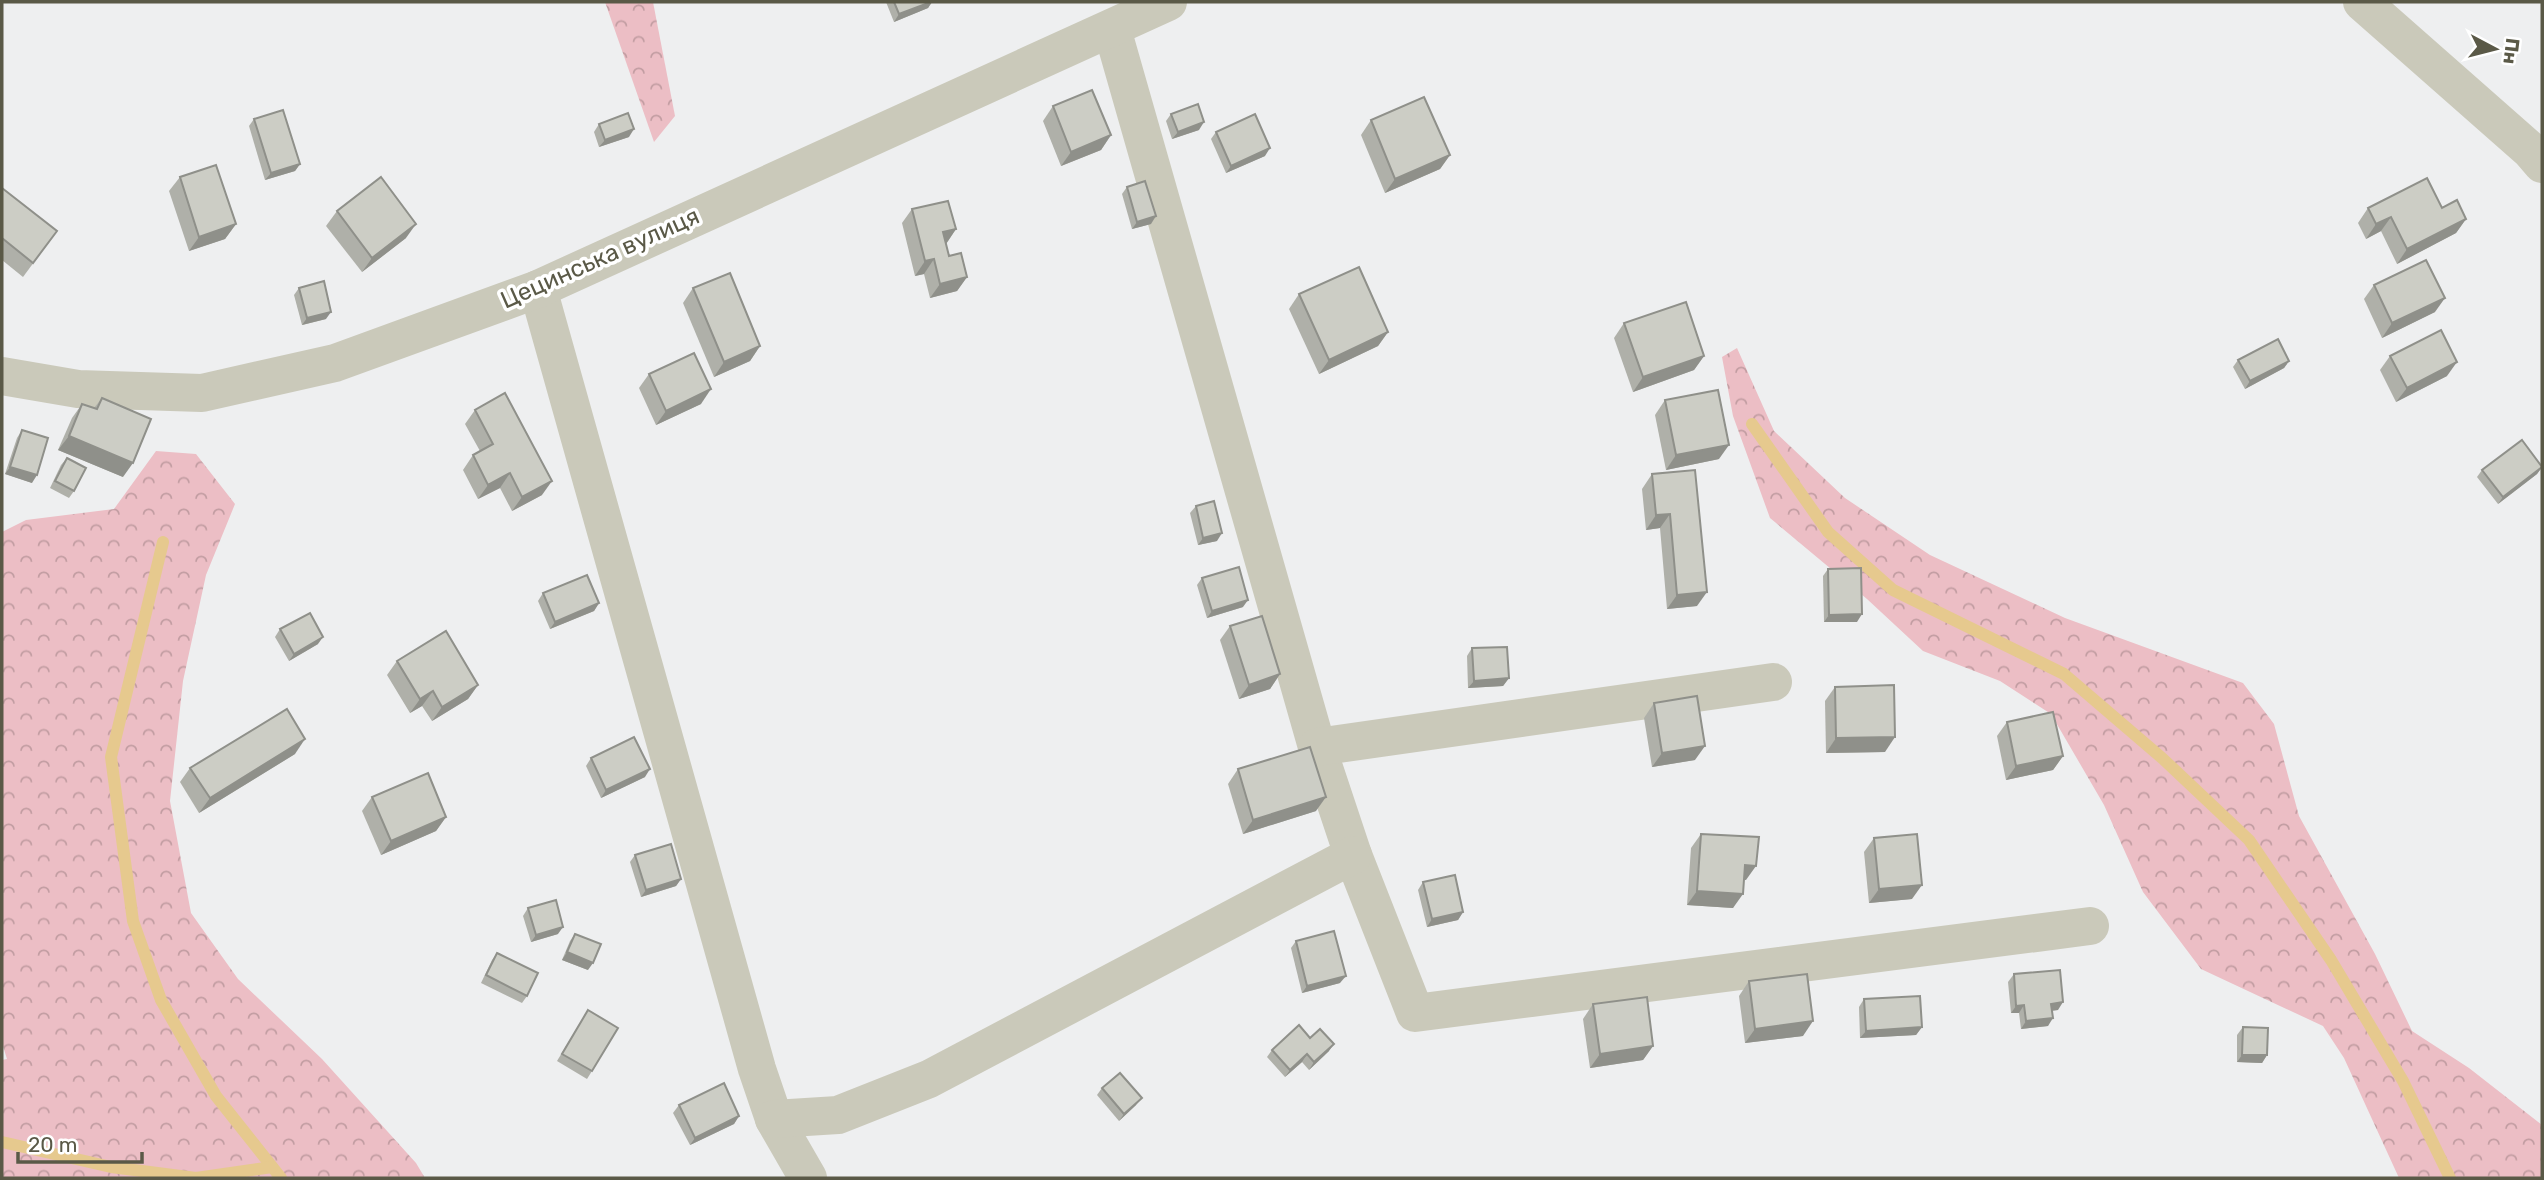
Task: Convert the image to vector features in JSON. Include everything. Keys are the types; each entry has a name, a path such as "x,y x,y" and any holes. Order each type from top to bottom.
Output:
{"street":[{"name":"Цецинська вулиця","path":"2,376 78,389 202,393 335,363 538,289 1168,2"},
{"path":"2362,2 2530,150 2542,164"},
{"path":"1112,29 1317,747 1353,855 1415,1013 2090,926"},
{"path":"538,289 757,1069 774,1119 808,1178"},
{"path":"1317,747 1773,682"},
{"path":"774,1119 838,1115 929,1079 1353,855"}],"green space":[{"path":"605,2 653,2 675,116 654,142"},
{"path":"1737,348 1774,431 1845,498 1930,555 2065,618 2243,683 2274,724 2299,816 2375,954 2412,1031 2469,1068 2542,1125 2542,1178 2399,1178 2344,1058 2323,1026 2201,969 2143,892 2104,805 2051,714 2000,681 1923,651 1867,599 1770,518 1733,416 1722,357"},
{"path":"156,451 196,454 235,504 206,575 183,681 170,801 191,913 238,979 322,1059 416,1163 425,1178 2,1178 2,1060 7,1059 2,1043 2,532 26,520 114,509"}],"building":[{"path":"894,2 931,2 899,14"},
{"path":"1092,90 1111,135 1071,152 1053,106"},
{"path":"1424,97 1450,155 1395,179 1371,120"},
{"path":"1198,104 1204,122 1178,132 1171,114"},
{"path":"283,110 300,164 271,173 254,119"},
{"path":"628,113 634,129 605,140 599,124"},
{"path":"1255,114 1270,148 1231,166 1216,132"},
{"path":"216,165 236,224 199,237 180,177"},
{"path":"381,177 416,224 372,258 337,211"},
{"path":"2427,178 2442,208 2457,200 2466,219 2407,249 2391,217 2376,224 2368,208"},
{"path":"1145,181 1156,216 1137,222 1127,187"},
{"path":"2,188 57,231 33,263 2,238"},
{"path":"948,201 956,229 943,232 949,256 961,253 967,277 940,284 934,259 925,261 912,209"},
{"path":"2426,260 2445,298 2392,323 2374,285"},
{"path":"1359,267 1388,332 1329,360 1299,294"},
{"path":"730,273 760,346 724,362 693,288"},
{"path":"324,281 331,312 307,318 299,288"},
{"path":"1686,302 1704,356 1643,377 1624,323"},
{"path":"2441,330 2457,362 2407,388 2390,356"},
{"path":"2278,339 2289,361 2250,381 2238,360"},
{"path":"694,353 711,389 666,411 649,374"},
{"path":"1718,390 1729,445 1676,455 1665,400"},
{"path":"505,393 552,481 522,497 510,473 488,485 473,455 493,444 475,410"},
{"path":"102,398 151,419 133,463 69,436 82,404 97,409"},
{"path":"22,430 48,438 37,475 10,467"},
{"path":"2522,440 2542,467 2503,497 2482,470"},
{"path":"67,458 86,468 74,491 55,481"},
{"path":"1695,470 1707,592 1677,595 1670,514 1656,515 1652,474"},
{"path":"1214,501 1222,533 1203,538 1196,506"},
{"path":"1239,567 1248,600 1212,611 1202,578"},
{"path":"1861,568 1862,614 1829,615 1828,569"},
{"path":"587,575 599,603 555,622 543,593"},
{"path":"310,613 323,637 294,654 280,629"},
{"path":"1262,616 1280,674 1249,685 1230,626"},
{"path":"446,631 478,685 442,707 433,691 420,699 397,661"},
{"path":"1507,647 1509,678 1474,681 1472,648"},
{"path":"1894,685 1895,737 1836,738 1835,687"},
{"path":"1697,696 1705,746 1662,753 1654,703"},
{"path":"287,709 305,739 210,798 190,768"},
{"path":"2053,712 2063,756 2016,766 2007,722"},
{"path":"634,737 650,769 606,790 591,758"},
{"path":"1310,747 1326,797 1253,820 1238,769"},
{"path":"428,773 446,817 391,841 372,797"},
{"path":"1701,834 1759,837 1756,866 1745,865 1743,894 1697,891"},
{"path":"1917,834 1922,885 1879,889 1874,838"},
{"path":"671,844 681,879 646,890 635,855"},
{"path":"1455,875 1463,912 1432,919 1423,882"},
{"path":"556,900 563,927 536,935 528,908"},
{"path":"1334,931 1346,976 1307,986 1296,941"},
{"path":"575,934 601,944 593,963 567,952"},
{"path":"497,953 538,973 527,996 486,975"},
{"path":"2060,970 2063,1002 2051,1004 2053,1018 2026,1021 2024,1005 2016,1006 2014,974"},
{"path":"1807,974 1813,1021 1755,1029 1749,981"},
{"path":"1920,996 1922,1027 1866,1031 1864,999"},
{"path":"1647,997 1653,1046 1600,1054 1593,1004"},
{"path":"588,1010 618,1028 592,1071 562,1054"},
{"path":"1299,1025 1310,1038 1320,1029 1334,1044 1314,1062 1307,1054 1290,1070 1272,1050"},
{"path":"2243,1027 2268,1028 2267,1055 2242,1055"},
{"path":"1120,1073 1142,1098 1124,1114 1102,1088"},
{"path":"724,1083 739,1116 695,1138 679,1105"}],"waterway":[{"path":"1752,424 1828,532 1893,590 2064,674 2162,758 2249,840 2331,960 2403,1081 2450,1178"},
{"path":"163,542 111,757 133,921 161,1000 216,1096 281,1178"},
{"path":"2,1142 111,1167 196,1178 272,1167"}]}
